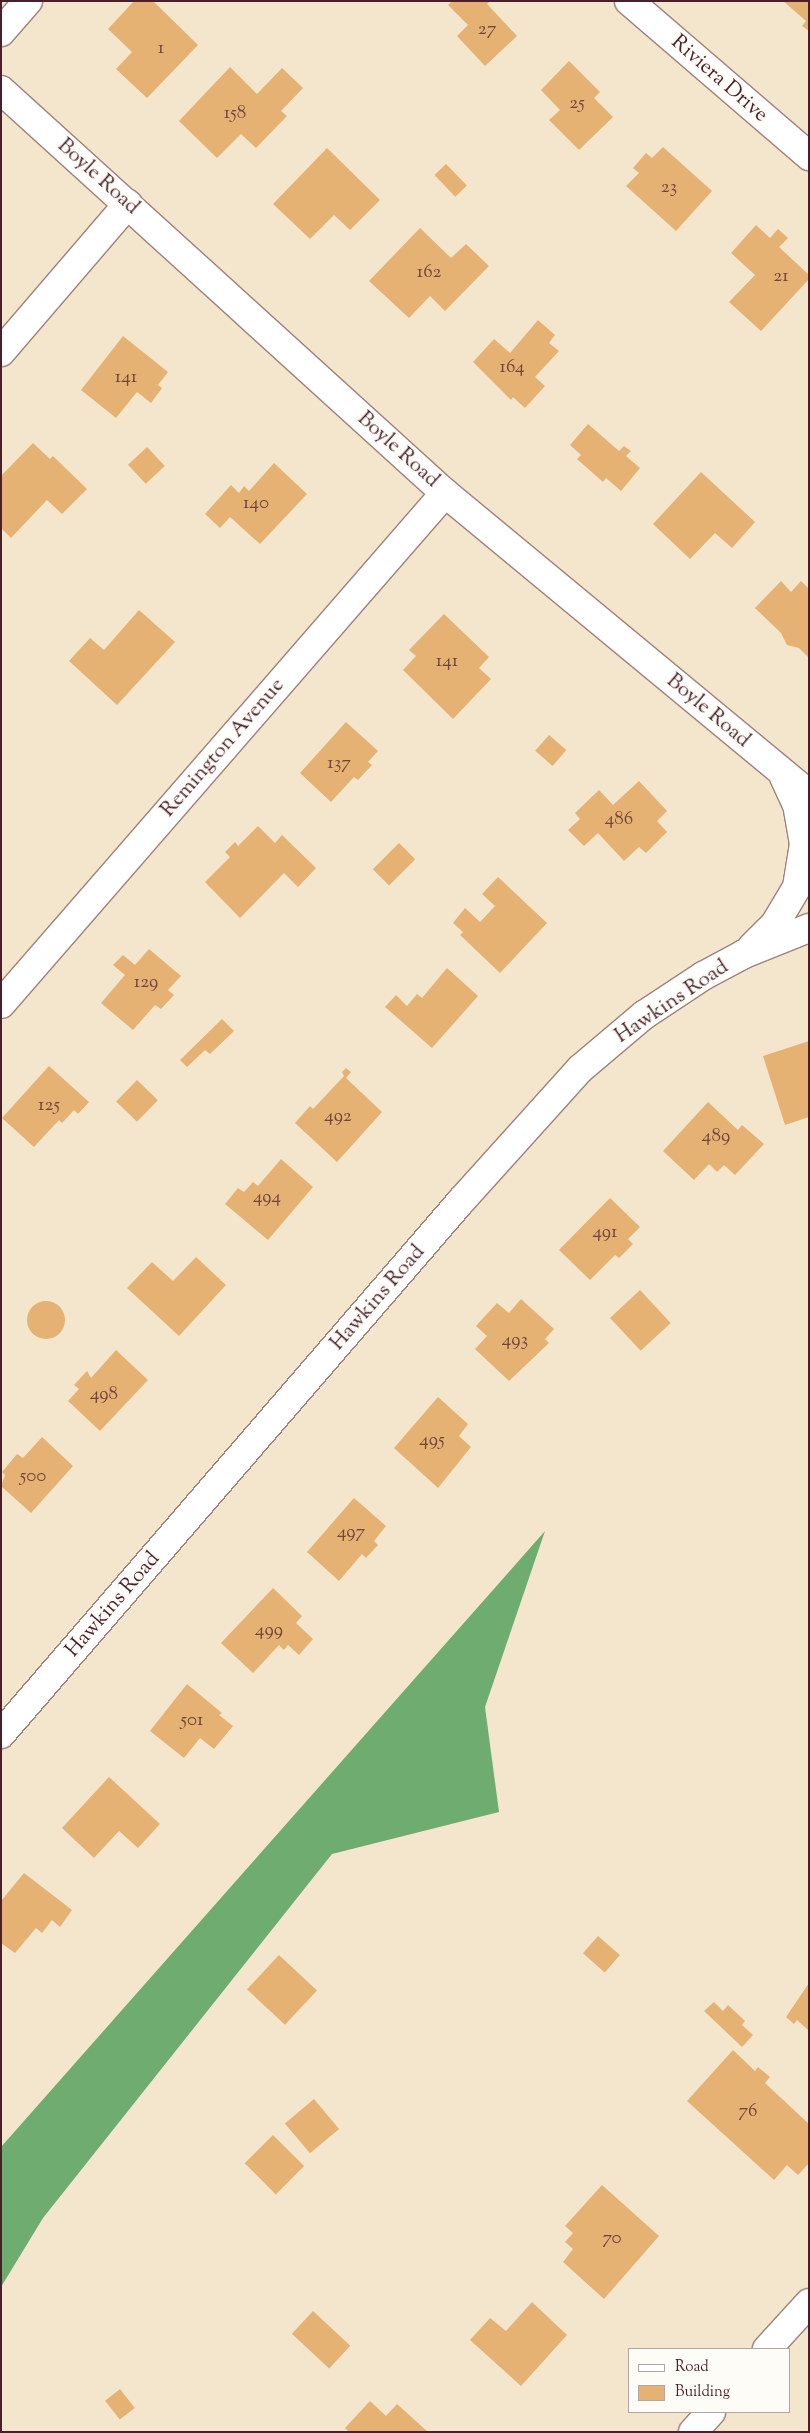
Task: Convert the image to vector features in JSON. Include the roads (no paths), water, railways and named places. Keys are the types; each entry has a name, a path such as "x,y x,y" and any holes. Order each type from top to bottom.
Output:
{"street":[{"path":"1,32 28,1"},
{"name":"Riviera Drive","path":"629,1 809,156"},
{"name":"Boyle Road","path":"1,90 445,493 809,794"},
{"path":"1,352 128,204"},
{"name":"Remington Avenue","path":"1,1004 445,493"},
{"path":"744,954 775,924 797,887 804,844 797,805 781,771"},
{"name":"Hawkins Road","path":"1,1734 462,1200 580,1068 644,1015 703,976 744,954 809,928"},
{"path":"744,954 809,946"},
{"path":"768,2348 809,2303"},
{"path":"693,2432 710,2413"}]}
